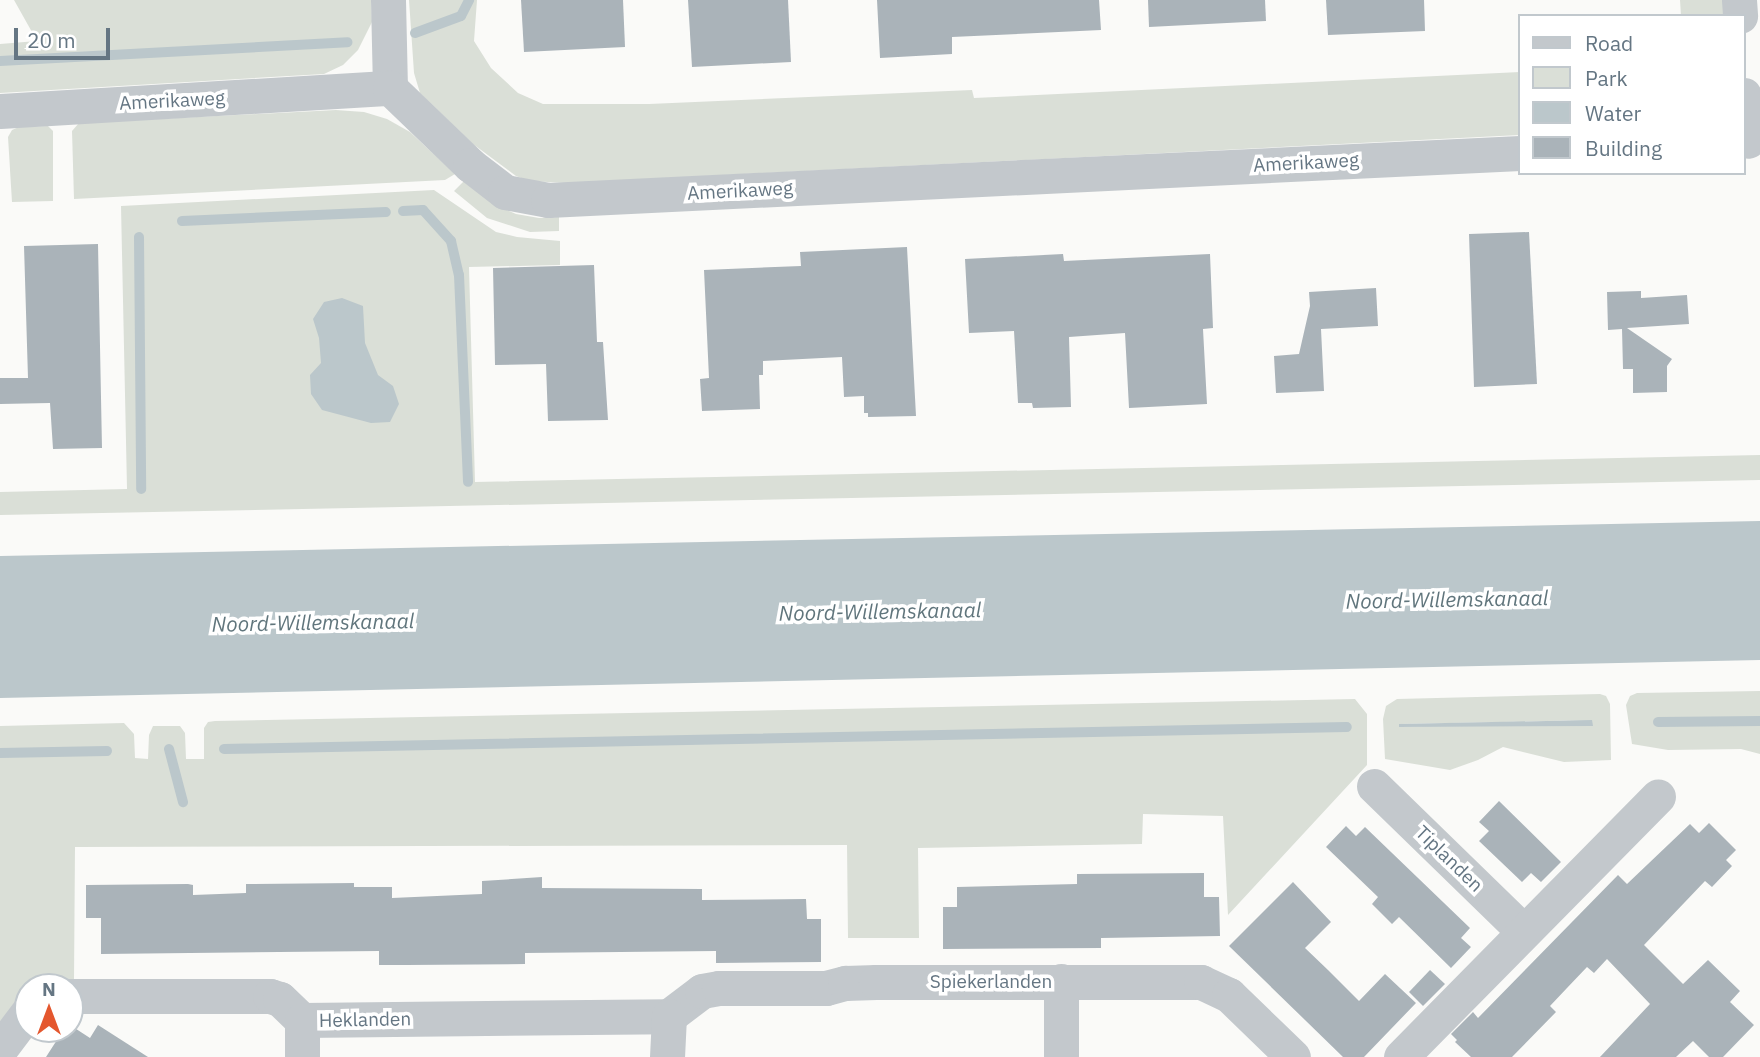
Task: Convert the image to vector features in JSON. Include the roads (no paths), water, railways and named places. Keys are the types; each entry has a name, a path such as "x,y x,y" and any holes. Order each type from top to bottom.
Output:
{"street":[{"path":"388,0 390,88"},
{"name":"Amerikaweg","path":"0,111 390,88 470,165 505,192 548,200 1518,153"},
{"path":"1746,110 1751,146"},
{"name":"Tiplanden","path":"1374,786 1524,932"},
{"path":"1401,1057 1658,796"},
{"path":"1061,981 1061,1057"},
{"name":"Spiekerlanden","path":"669,1016 702,991 719,988 826,988 845,983 876,982 1201,982 1230,995 1293,1057"},
{"name":"Heklanden","path":"84,996 270,996 280,999 302,1020 669,1016"},
{"path":"667,1057 669,1016"},
{"path":"302,1020 302,1057"},
{"path":"0,1049 14,1030"}],"water":[{"path":"342,298 363,306 365,343 378,375 393,386 399,404 390,422 371,423 322,410 311,394 310,375 321,363 319,338 313,319 324,302"},
{"name":"Noord-Willemskanaal","path":"1760,521 1760,660 0,698 0,556"},
{"path":"1592,720 1593,726 1399,727 1399,724"}],"waterway":[{"path":"415,33 461,16 469,0"},
{"path":"0,61 347,42"},
{"path":"403,211 423,210 451,241 459,275 468,482"},
{"path":"182,221 386,212"},
{"path":"139,237 141,489"},
{"path":"1658,722 1760,721"},
{"path":"224,749 1347,727"},
{"path":"169,749 183,802"},
{"path":"0,753 107,751"}]}
